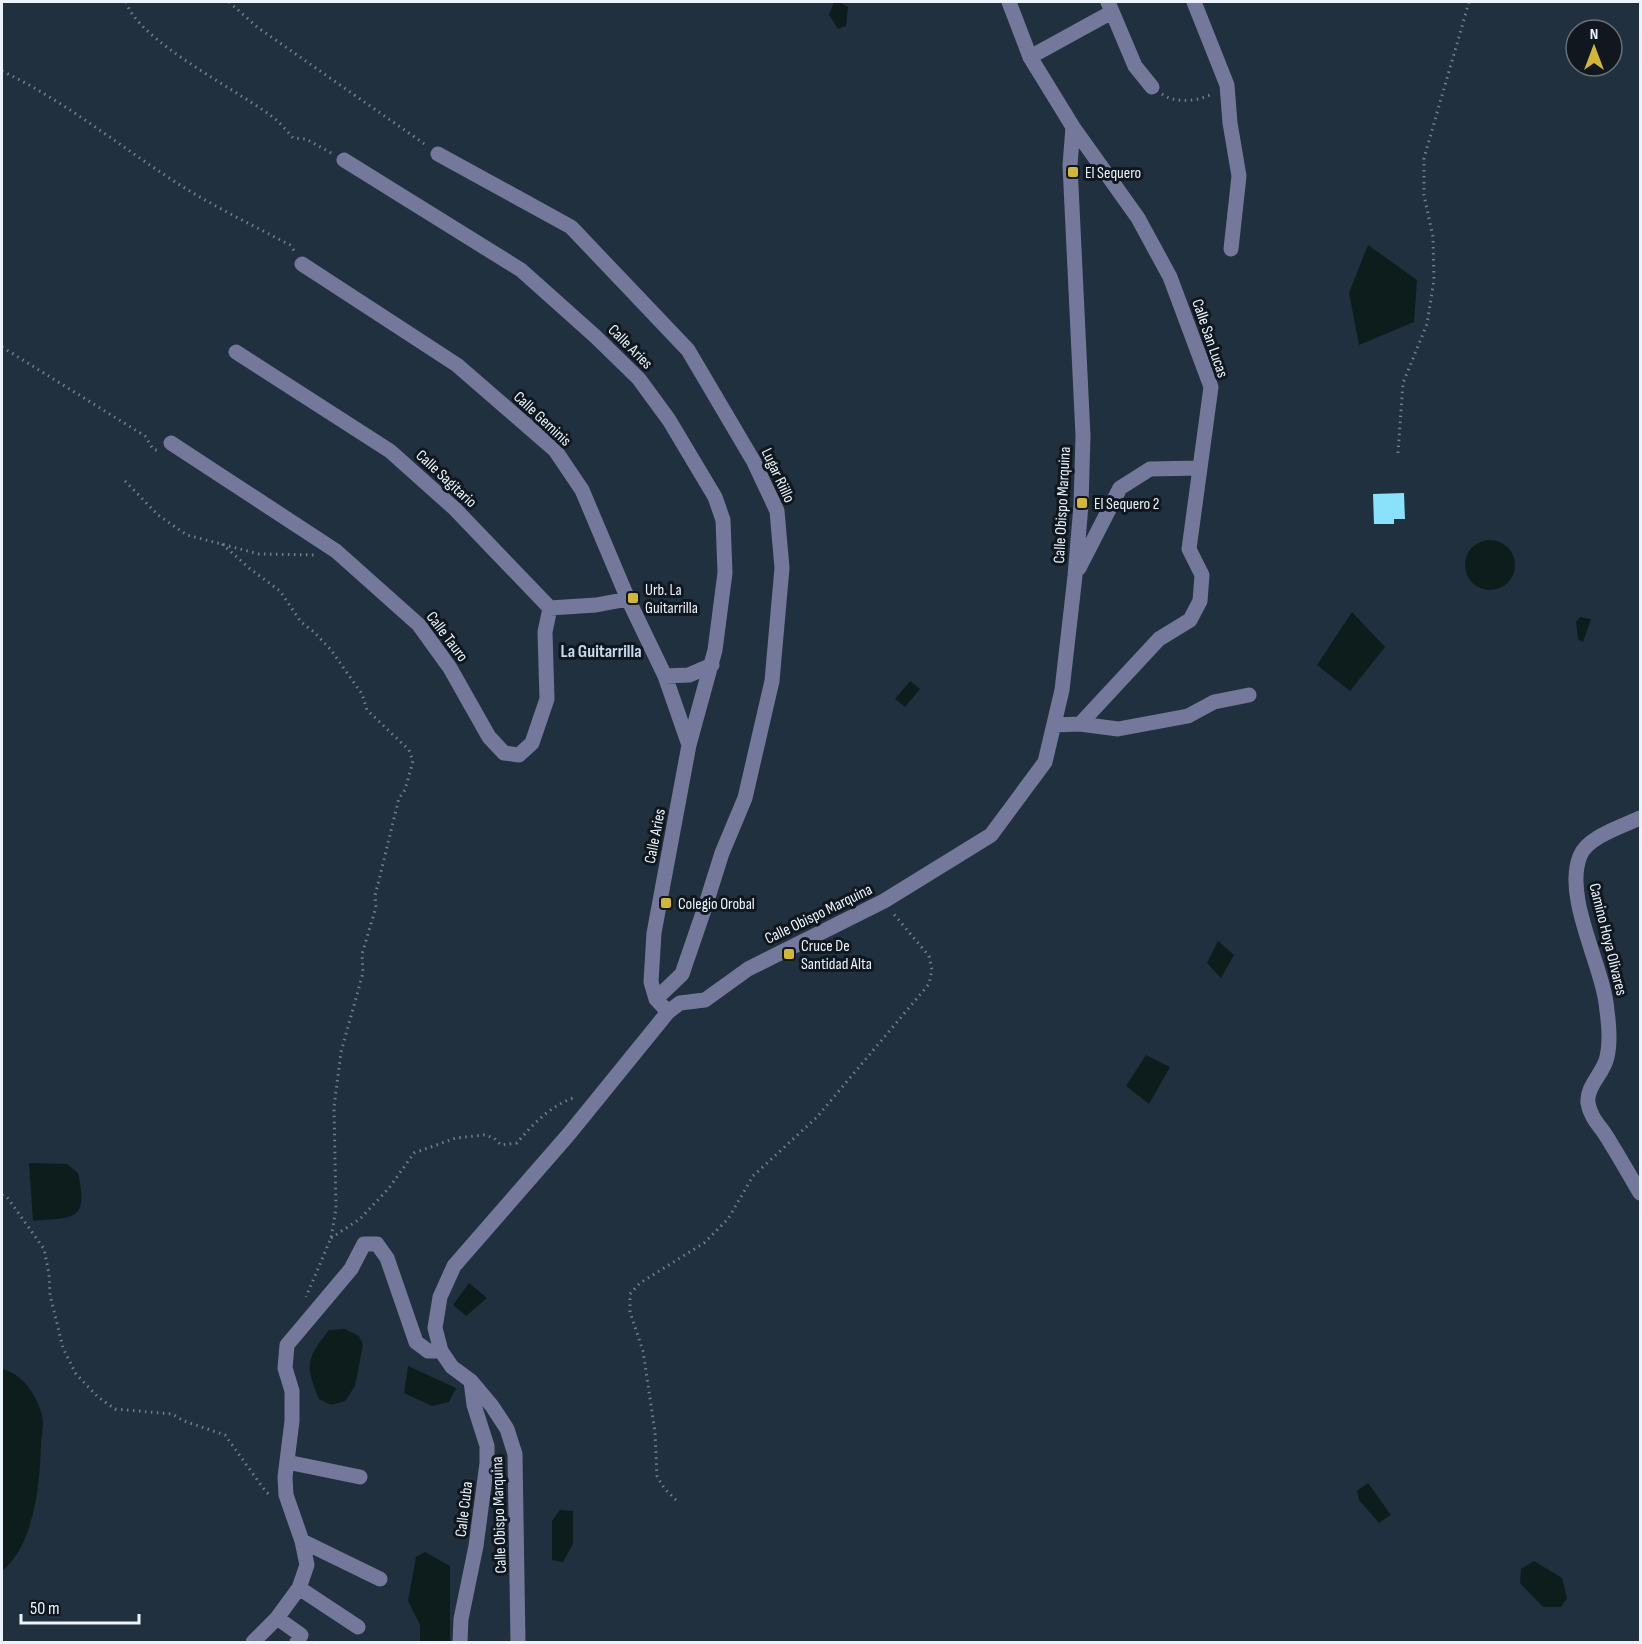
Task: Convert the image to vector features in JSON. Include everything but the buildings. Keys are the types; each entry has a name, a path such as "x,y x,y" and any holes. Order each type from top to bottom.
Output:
{"street":[{"name":"Calle San Lucas","path":"1008,2 1030,57 1073,126 1138,218 1170,277 1211,387 1189,549 1202,575 1200,601 1190,620 1159,639 1080,724"},
{"path":"1194,2 1227,85 1230,123 1239,176 1231,249"},
{"path":"1030,57 1110,7 1135,66 1152,87"},
{"name":"Calle Obispo Marquina","path":"518,1642 515,1454 507,1429 492,1406 471,1381 452,1367 441,1352 435,1328 440,1297 453,1266 591,1107 668,1012 680,1003 705,1000 748,969 884,901 991,835 1045,762 1062,690 1081,505 1083,435 1070,165 1073,126"},
{"name":"Lugar Riillo","path":"438,154 571,227 681,341 754,462 777,511 782,568 772,681 745,798 722,853 682,974 656,999"},
{"name":"Calle Aries","path":"345,160 521,270 596,337 639,379 669,420 715,497 723,520 725,573 712,665 689,745 654,933 651,981 656,999"},
{"name":"Calle Geminis","path":"302,264 457,364 555,450 582,490 628,600 665,676 689,745"},
{"name":"Calle Sagitario","path":"236,352 390,451 455,509 550,608"},
{"name":"Calle Tauro","path":"167,448 336,551 419,625 450,668 489,737 504,753 519,754 532,743 547,699 545,632 550,608"},
{"path":"1075,576 1120,488 1150,469 1200,468"},
{"path":"550,608 628,600"},
{"path":"665,676 689,675 712,665"},
{"path":"1054,725 1080,724 1118,729 1188,716 1214,702 1249,695"},
{"name":"Camino Hoya Olivares","path":"1641,818 1599,836 1580,854 1576,879 1580,910 1608,1012 1607,1057 1589,1090 1587,1101 1592,1117 1641,1193"},
{"path":"656,999 668,1012"},
{"path":"253,1642 277,1618 299,1588 307,1565 302,1541 286,1496 285,1477 292,1421 292,1391 285,1368 287,1345 351,1269 364,1244 377,1244 387,1258 416,1342 428,1352 441,1352"},
{"name":"Calle Cuba","path":"460,1642 461,1619 476,1546 487,1463 487,1446 474,1405 471,1381"},
{"path":"287,1462 360,1477"},
{"path":"302,1541 380,1579"},
{"path":"299,1588 358,1627"},
{"path":"277,1618 301,1635 297,1642"}],"path":[{"path":"126,2 129,13 168,48 272,116 293,138 306,139 345,160"},
{"path":"230,2 257,27 438,154"},
{"path":"1398,453 1403,383 1427,324 1434,280 1434,237 1424,195 1424,158 1469,2"},
{"path":"2,71 70,110 189,190 290,245 302,264"},
{"path":"1152,87 1170,100 1203,99 1227,85"},
{"path":"2,347 145,436 153,449 167,448"},
{"path":"125,481 158,515 186,535 259,554 310,556 336,551"},
{"path":"222,544 280,591 301,622 314,632 330,650 362,694 367,710 410,750 413,761 405,790 399,798 396,809 375,896 376,907 362,954 363,973 341,1052 334,1107 336,1209 330,1239 306,1298"},
{"path":"676,1500 664,1488 657,1476 655,1432 643,1351 630,1312 630,1294 640,1283 704,1243 728,1219 753,1176 817,1117 929,984 932,970 929,956 884,901"},
{"path":"330,1239 360,1219 389,1188 414,1153 456,1138 484,1135 494,1138 501,1145 517,1143 529,1128 556,1105 573,1098 591,1107"},
{"path":"2,1195 7,1197 44,1249 50,1295 63,1348 76,1374 94,1390 98,1397 115,1409 172,1414 184,1421 225,1435 266,1492 274,1497 286,1496"}],"shaded area":[{"path":"834,2 848,7 846,26 838,29 829,15"},
{"path":"1368,245 1417,280 1414,322 1359,345 1349,293"},
{"path":"1490,540 1499,542 1510,551 1515,565 1513,574 1504,585 1490,590 1481,588 1470,579 1465,565 1467,556 1476,545"},
{"path":"1352,612 1385,647 1350,691 1317,665"},
{"path":"1580,617 1591,619 1583,642 1578,639 1576,622"},
{"path":"910,681 920,689 905,707 895,699"},
{"path":"1218,941 1234,955 1221,978 1207,963"},
{"path":"1146,1055 1170,1067 1149,1104 1126,1086"},
{"path":"29,1163 67,1164 78,1173 81,1201 75,1214 59,1219 33,1221"},
{"path":"469,1283 487,1298 466,1316 453,1305"},
{"path":"345,1329 359,1336 363,1345 355,1386 345,1401 331,1405 319,1399 311,1378 310,1363 316,1348 329,1330"},
{"path":"408,1366 456,1388 449,1402 432,1406 404,1393"},
{"path":"2,1369 16,1375 28,1386 39,1407 43,1421 34,1512 22,1545 2,1571"},
{"path":"1368,1483 1391,1515 1379,1523 1359,1500 1357,1491"},
{"path":"560,1510 573,1511 573,1544 563,1562 552,1560 552,1521"},
{"path":"425,1552 450,1566 450,1642 420,1642 420,1625 408,1601 416,1557"},
{"path":"1534,1561 1562,1578 1567,1598 1561,1607 1543,1607 1520,1583 1521,1569"}],"place":[{"name":"El Sequero","path":"1073,172"},
{"name":"El Sequero 2","path":"1082,503"},
{"name":"Urb. La Guitarrilla","path":"633,598"},
{"name":"Colegio Orobal","path":"666,903"},
{"name":"Cruce De Santidad Alta","path":"789,954"}],"district":[{"name":"La Guitarrilla","path":"601,651"}]}
